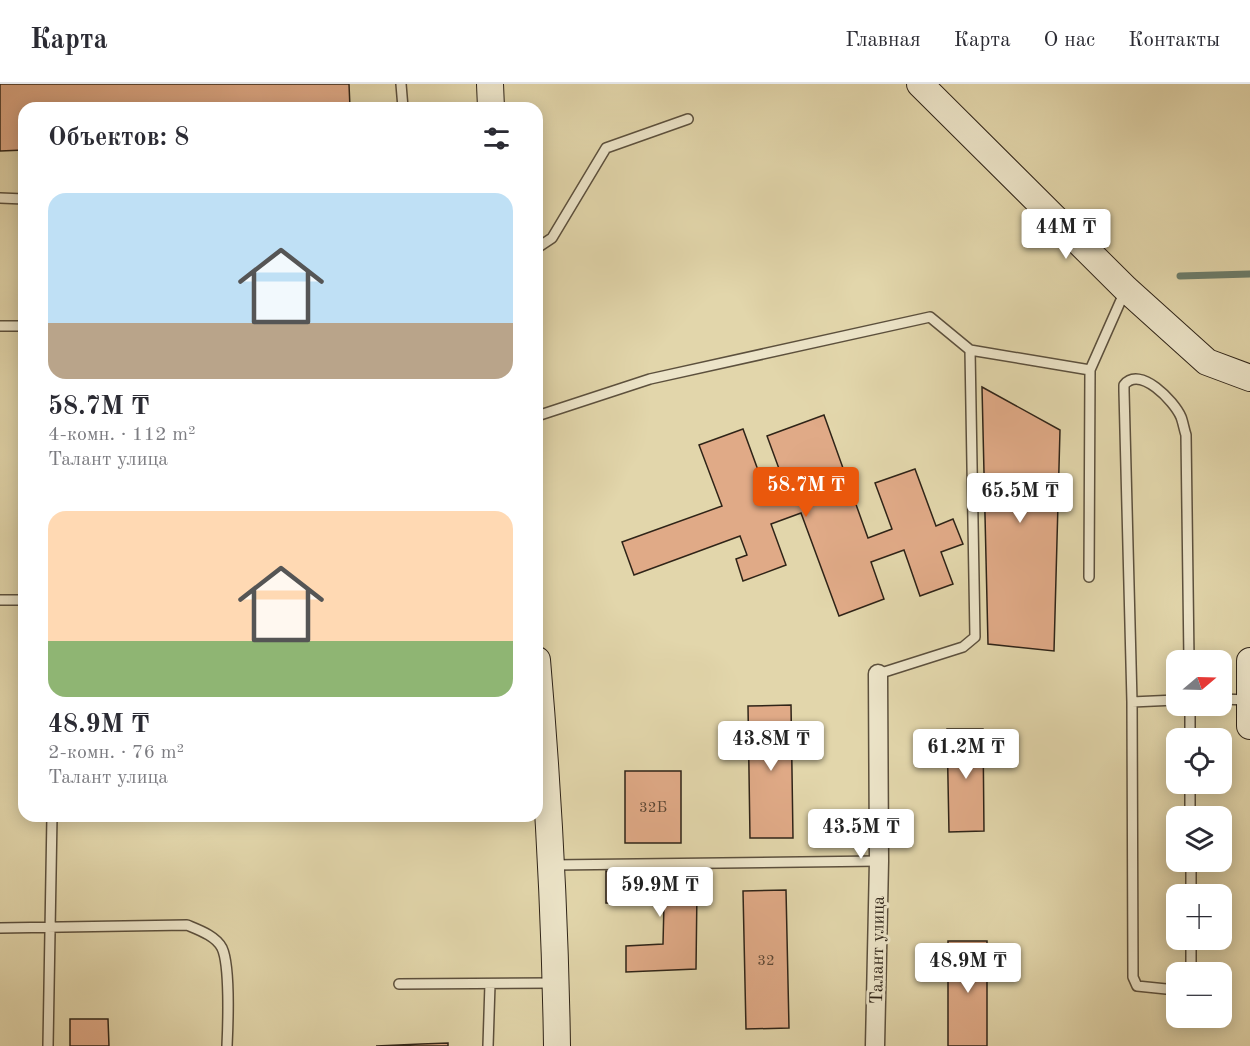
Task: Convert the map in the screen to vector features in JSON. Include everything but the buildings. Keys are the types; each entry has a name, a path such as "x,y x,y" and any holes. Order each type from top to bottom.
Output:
{"street":[{"path":"490,84 491,102"},
{"path":"920,84 1126,289 1207,362 1250,378"},
{"path":"1250,661 1250,726"},
{"name":"Талант улица","path":"875,1046 879,861 878,674"},
{"path":"543,748 551,865 557,1046"}],"lane":[{"path":"401,84 402,102"},
{"path":"543,244 552,238 606,148 688,119"},
{"path":"0,198 18,199"},
{"path":"1089,577 1090,370 1126,289"},
{"path":"543,414 650,379 930,317 970,350 1090,370"},
{"path":"0,326 18,326"},
{"path":"878,674 963,647 975,637 970,350"},
{"path":"1166,989 1137,986 1133,977 1132,702 1124,385 1133,378 1139,378 1152,386 1173,403 1181,417 1186,435 1189,650"},
{"path":"0,600 18,600"},
{"path":"1232,699 1249,700"},
{"path":"1132,702 1166,700"},
{"path":"48,1046 52,822"},
{"path":"551,865 879,861"},
{"path":"0,928 188,925 206,933 222,948 227,974 227,1046"},
{"path":"399,984 556,983"},
{"path":"488,1046 490,984"}],"waterway":[{"path":"1180,276 1250,274"}]}
